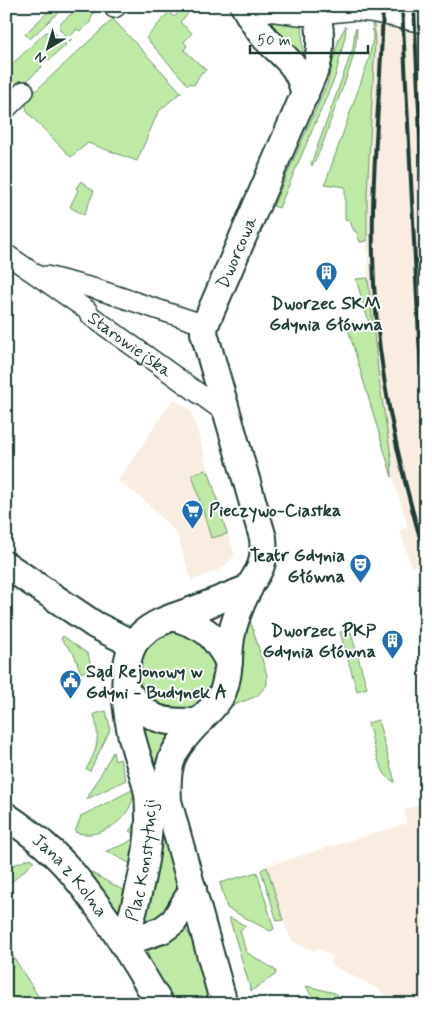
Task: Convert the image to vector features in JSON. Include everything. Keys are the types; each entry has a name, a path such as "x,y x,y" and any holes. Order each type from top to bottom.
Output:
{"main road":[{"path":"244,6 265,38 293,65 301,79 305,95"},
{"path":"264,6 286,10 354,6 374,8 426,19"},
{"name":"Dworcowa","path":"226,413 205,340 205,325 317,65 320,52 321,28 316,8"},
{"name":"Plac Konstytucji","path":"224,1004 168,801 167,773 170,760 176,748 222,695 226,684 231,638 235,623 263,558 263,538 226,413"},
{"path":"6,565 95,624 133,644 147,630 173,617 249,588"},
{"path":"173,617 198,625 205,630 218,643 229,662"},
{"name":"Plac Konstytucji","path":"124,943 144,864 149,822 148,794 130,728 126,690 127,662 133,644"},
{"path":"126,690 144,711 155,718 168,722 199,722"},
{"name":"Jana z Kolna","path":"6,816 25,829 53,853 72,873 124,943 160,1004"},
{"path":"124,943 162,930 174,920 193,889"}],"street":[{"path":"6,109 24,91"},
{"name":"Starowiejska","path":"6,254 36,273 87,310 91,316 226,413"},
{"name":"Starowiejska","path":"36,273 96,289 205,325"},
{"path":"87,310 96,289"}],"shaded area":[{"path":"374,23 426,36 426,617 415,581 421,579 416,565 411,567 400,530 408,527 357,362 360,324 361,326 369,323 356,279 368,278 366,203 375,43"},
{"path":"173,399 191,411 235,556 222,568 191,581 177,534 144,500 118,481"},
{"path":"426,802 426,1004 397,1004 378,989 330,964 332,956 319,949 312,951 292,941 285,926 267,866 407,823 404,814 406,809"}],"green space":[{"path":"54,6 65,6 30,39 25,34"},
{"path":"80,6 96,6 89,24 80,31 77,29 71,36 73,38 70,41 60,30 60,24"},
{"path":"182,9 188,14 180,22 192,33 184,42 187,46 184,50 206,70 201,73 194,85 190,83 188,85 146,38 169,12 174,17"},
{"path":"264,16 302,21 303,59 271,30"},
{"path":"113,19 181,92 158,112 137,161 88,143 71,157 28,113 26,102 30,96"},
{"path":"372,24 374,24 375,43 367,195 367,241 360,242 349,219 345,220 345,187 325,184 369,59 373,38"},
{"path":"346,26 335,77 279,208 273,206 327,84 339,38"},
{"path":"355,29 357,29 355,49 349,69 322,145 312,166 311,164 353,48"},
{"path":"46,32 54,32 66,45 49,60 46,58 40,64 42,67 6,100 6,79 8,77 6,70"},
{"path":"81,181 94,191 84,215 70,207 78,190 76,188"},
{"path":"368,278 379,380 391,456 392,477 349,332 349,327 369,323 356,279"},
{"path":"206,470 207,473 209,472 227,534 211,538 192,474"},
{"path":"249,617 267,675 267,685 257,696 229,707 239,648"},
{"path":"173,629 192,632 216,660 217,679 202,703 184,711 156,707 138,685 141,648"},
{"path":"350,629 367,688 357,691 340,632"},
{"path":"63,636 88,654 92,669 81,673 74,654 61,639"},
{"path":"106,711 110,727 109,732 90,771 86,769 97,743 94,714"},
{"path":"137,720 173,733 159,769 150,771"},
{"path":"378,720 395,782 384,773 374,747 368,723"},
{"path":"113,752 115,761 120,759 126,780 87,799"},
{"path":"134,789 129,809 115,824 95,833 75,832 81,816"},
{"path":"158,813 182,882 163,919 145,922 145,908"},
{"path":"139,819 140,835 135,866 106,851 125,844 138,836 129,831"},
{"path":"31,858 34,862 6,887 6,868"},
{"path":"76,864 128,893 126,922"},
{"path":"267,867 283,920 277,921 261,870"},
{"path":"257,872 274,929 270,931 227,908 220,883"},
{"path":"229,917 246,926 240,930 246,952 276,972 275,975 251,991"},
{"path":"185,928 199,951 217,1004 169,1004 150,963 147,944"},
{"path":"6,945 43,1004 6,1004"},
{"path":"306,986 335,993 349,1004 316,1004"}],"railway":[{"path":"383,6 373,194 373,256 378,333 389,408 405,484 426,558"},
{"path":"402,6 419,338 426,426"},
{"path":"414,6 426,258"}],"place":[{"name":"Dworzec SKM Gdynia Główna","path":"326,292"},
{"name":"Pieczywo-Ciastka","path":"193,529"},
{"name":"Teatr Gdynia Główna","path":"361,584"},
{"name":"Dworzec PKP Gdynia Główna","path":"392,659"},
{"name":"Sąd Rejonowy w Gdyni - Budynek A","path":"70,700"}]}
